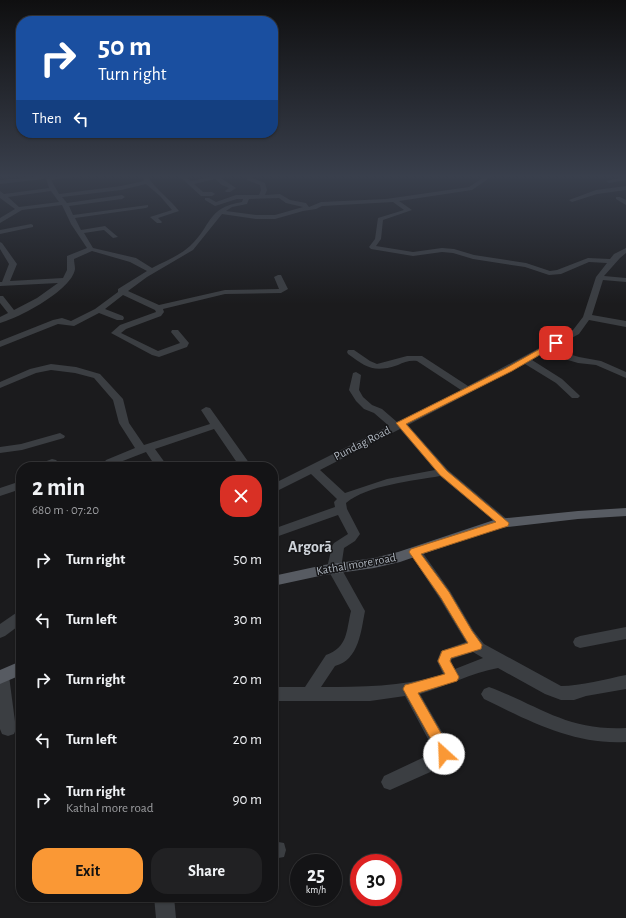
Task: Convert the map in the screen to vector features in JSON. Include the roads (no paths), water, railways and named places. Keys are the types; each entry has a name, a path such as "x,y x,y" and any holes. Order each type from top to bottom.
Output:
{"main road":[{"name":"Kathal more road","path":"278,580 334,568 374,563 415,552 504,523 578,515 626,512"},
{"path":"1,676 16,670"}],"street":[{"path":"71,218 91,249 133,260 152,271"},
{"path":"154,218 159,222"},
{"path":"0,344 56,322 62,321 69,324 75,323 99,310 121,291 190,249 214,218"},
{"path":"381,218 378,239 372,247 373,248 413,254 442,250 454,251 476,258 526,265 549,273 558,272 588,260 611,262"},
{"path":"0,232 31,226"},
{"path":"80,232 104,228 115,236"},
{"path":"0,244 12,261 3,284 64,280"},
{"path":"0,320 45,298 56,289 71,270 70,258 85,253 91,249"},
{"name":"Pundag Road","path":"278,486 468,390 576,332 587,317 600,278 611,262 626,250"},
{"path":"121,291 158,308 195,297 223,292 249,290 281,292 284,289 278,277"},
{"path":"600,278 626,280"},
{"path":"0,298 14,314"},
{"path":"158,308 159,314 116,330 115,333 157,354 184,345 185,343 175,332"},
{"path":"99,310 120,318"},
{"path":"587,317 626,324"},
{"path":"543,350 578,360 598,363 626,375"},
{"path":"351,352 373,366 384,366 413,358 419,358 468,390"},
{"path":"525,360 559,381 574,396"},
{"path":"0,385 33,370 51,367 76,370 97,376 118,398 124,424 158,462"},
{"path":"356,375 354,390 359,399 368,407 378,411 398,425 442,472 504,523"},
{"path":"206,410 243,462"},
{"path":"110,462 145,448 217,425"},
{"path":"0,450 22,447 60,436"},
{"path":"309,694 333,660 350,646 358,611 334,568 338,546 351,538 354,534 342,503 312,468"},
{"path":"278,532 389,482 442,472"},
{"path":"0,492 16,487"},
{"path":"415,552 445,595 476,645 500,661 550,689 561,693 574,693 586,689 626,682"},
{"path":"0,632 16,621"},
{"path":"580,642 626,633"},
{"path":"452,677 444,661 446,655 476,645"},
{"path":"278,694 370,694 409,689 437,683 477,666 500,661"},
{"path":"1,676 8,729"},
{"path":"390,782 440,759 444,754 443,749 409,689"},
{"path":"489,694 549,722 595,735 626,735"},
{"path":"164,902 166,918"}],"district":[{"name":"Argorā","path":"310,547"}]}
